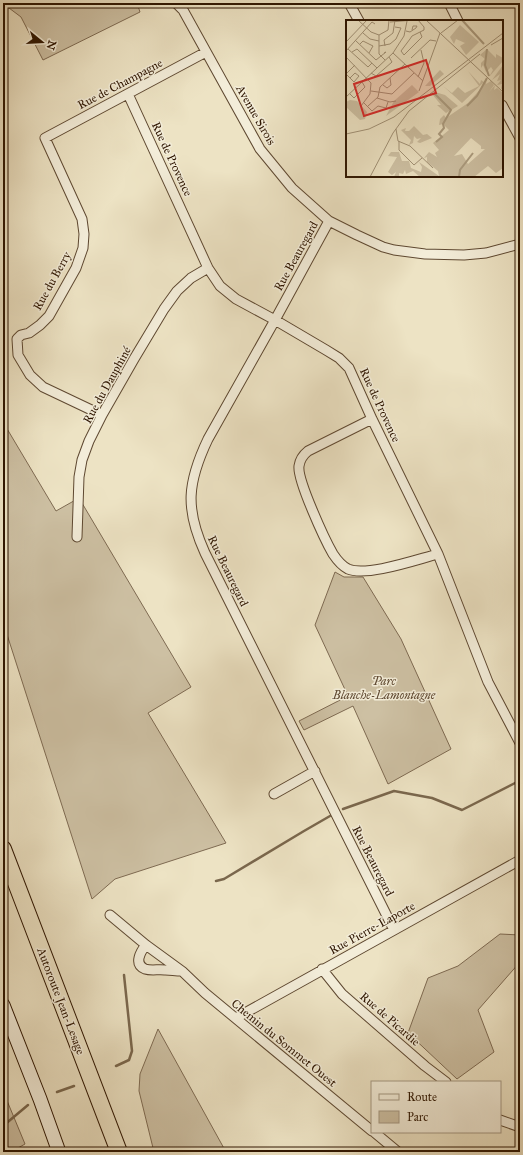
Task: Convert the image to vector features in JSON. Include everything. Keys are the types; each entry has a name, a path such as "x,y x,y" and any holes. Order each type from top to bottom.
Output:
{"highway":[{"name":"Autoroute Jean-Lesage","path":"3,849 119,1152"}],"street":[{"name":"Avenue Sirois","path":"176,3 183,10 260,149 292,188 329,221 383,247 425,254 444,256 464,255 486,252 520,244"},
{"path":"349,3 358,20"},
{"path":"449,3 458,20"},
{"name":"Rue de Champagne","path":"45,138 206,52"},
{"name":"Rue de Provence","path":"128,94 208,268 220,286 236,299 276,320 339,358 349,368 372,419 438,554 488,682 520,743"},
{"path":"503,107 520,138"},
{"path":"503,126 511,122"},
{"name":"Rue du Berry","path":"45,138 82,219 84,234 83,248 76,268 49,316 29,333 21,335 17,339 18,355 30,375 43,387 102,415"},
{"name":"Rue Beauregard","path":"329,221 276,320 202,451 192,485 192,517 205,554 394,930"},
{"name":"Rue du Dauphiné","path":"77,537 79,478 82,460 89,441 102,415 164,309 177,291 191,278 208,268"},
{"path":"372,419 308,451 301,458 298,467 300,478 327,542 339,562 347,568 359,571 372,570 438,554"},
{"path":"274,794 315,771"},
{"name":"Rue Pierre-Laporte","path":"236,1018 520,860"},
{"name":"Chemin du Sommet Ouest","path":"110,915 183,972 205,993 371,1129"},
{"path":"146,944 139,955 139,962 142,967 146,970 183,972"},
{"name":"Rue de Picardie","path":"322,970 342,994 425,1066 445,1081"},
{"path":"3,1005 59,1152"},
{"path":"501,1120 520,1127"},
{"name":"Chemin du Sommet Ouest","path":"375,1133 398,1152"}],"green space":[{"path":"3,3 137,3 140,12 43,60 21,17 9,8 3,6"},
{"path":"3,422 56,511 79,498 191,687 148,713 226,843 115,879 92,899 3,622"},
{"name":"Parc Blanche-Lamontagne","path":"335,572 344,577 363,577 401,639 451,749 388,784 353,706 304,730 299,721 348,696 315,625"},
{"path":"500,934 520,935 520,962 478,1010 494,1052 457,1079 408,1033 428,978 458,966"},
{"path":"158,1029 226,1152 154,1152 139,1091 140,1074"},
{"path":"3,1091 25,1144 11,1152 3,1152"}],"waterway":[{"path":"343,809 394,791 432,798 462,810 519,781"},
{"path":"216,881 224,879 330,816"},
{"path":"116,1066 129,1060 132,1051 124,975"},
{"path":"57,1092 74,1086"},
{"path":"3,1126 28,1105"}]}
